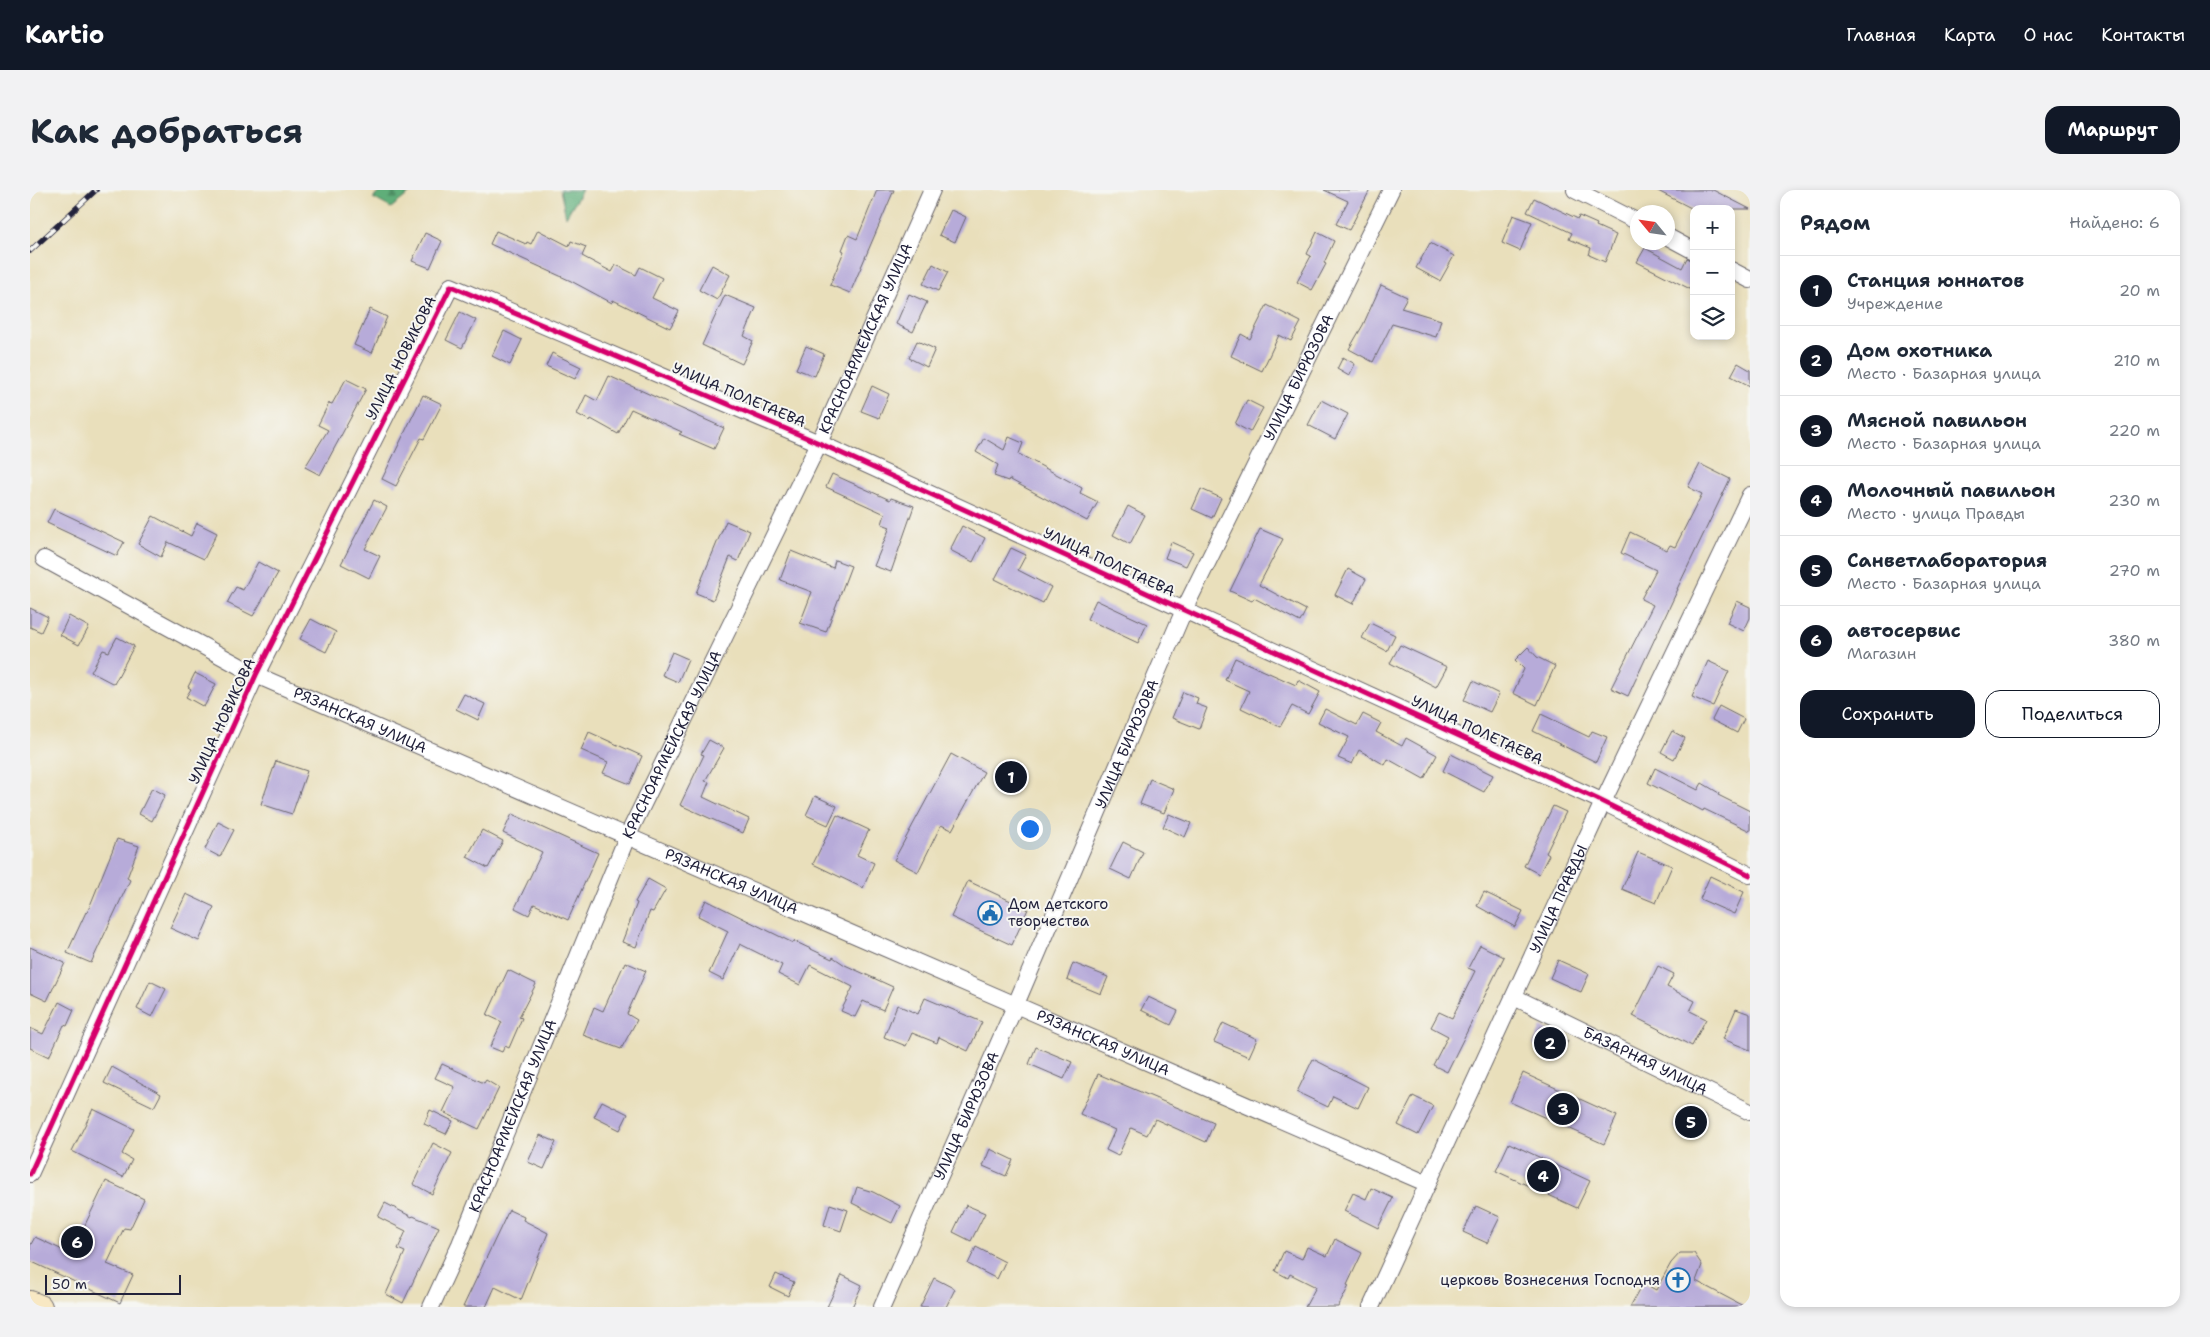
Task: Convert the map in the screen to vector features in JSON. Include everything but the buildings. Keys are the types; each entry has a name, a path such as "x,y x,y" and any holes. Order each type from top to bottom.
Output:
{"main road":[{"path":"30,1303 40,1307"}],"street":[{"name":"КРАСНОАРМЕЙСКАЯ УЛИЦА","path":"431,1307 464,1235 627,837 819,443 932,190"},
{"name":"УЛИЦА БИРЮЗОВА","path":"882,1307 1016,1004 1184,610 1391,190"},
{"path":"1575,190 1630,218"},
{"path":"1675,242 1692,250"},
{"path":"1735,272 1750,280"},
{"name":"УЛИЦА ПОЛЕТАЕВА","path":"451,286 819,443 1603,802 1750,875"},
{"name":"УЛИЦА НОВИКОВА","path":"30,1174 256,675 451,286"},
{"name":"УЛИЦА ПРАВДЫ","path":"1371,1307 1603,802 1750,495"},
{"name":"РЯЗАНСКАЯ УЛИЦА","path":"44,559 256,675 1428,1184"},
{"name":"БАЗАРНАЯ УЛИЦА","path":"1514,997 1750,1112"}],"green space":[{"path":"382,190 414,190 391,208 373,198"},
{"path":"560,190 582,190 566,217"}],"railway":[{"path":"30,251 96,190"}],"cycle path":[{"path":"30,1174 256,675 451,286 819,443 1597,799 1750,875"}],"place":[{"name":"Станция юннатов","path":"1011,777"},
{"name":"Дом детского творчества","path":"990,913"},
{"name":"Дом охотника","path":"1550,1043"},
{"name":"Мясной павильон","path":"1563,1109"},
{"name":"Санветлаборатория","path":"1691,1122"},
{"name":"Молочный павильон","path":"1543,1176"},
{"name":"автосервис","path":"77,1242"},
{"name":"церковь Вознесения Господня","path":"1678,1280"}]}
